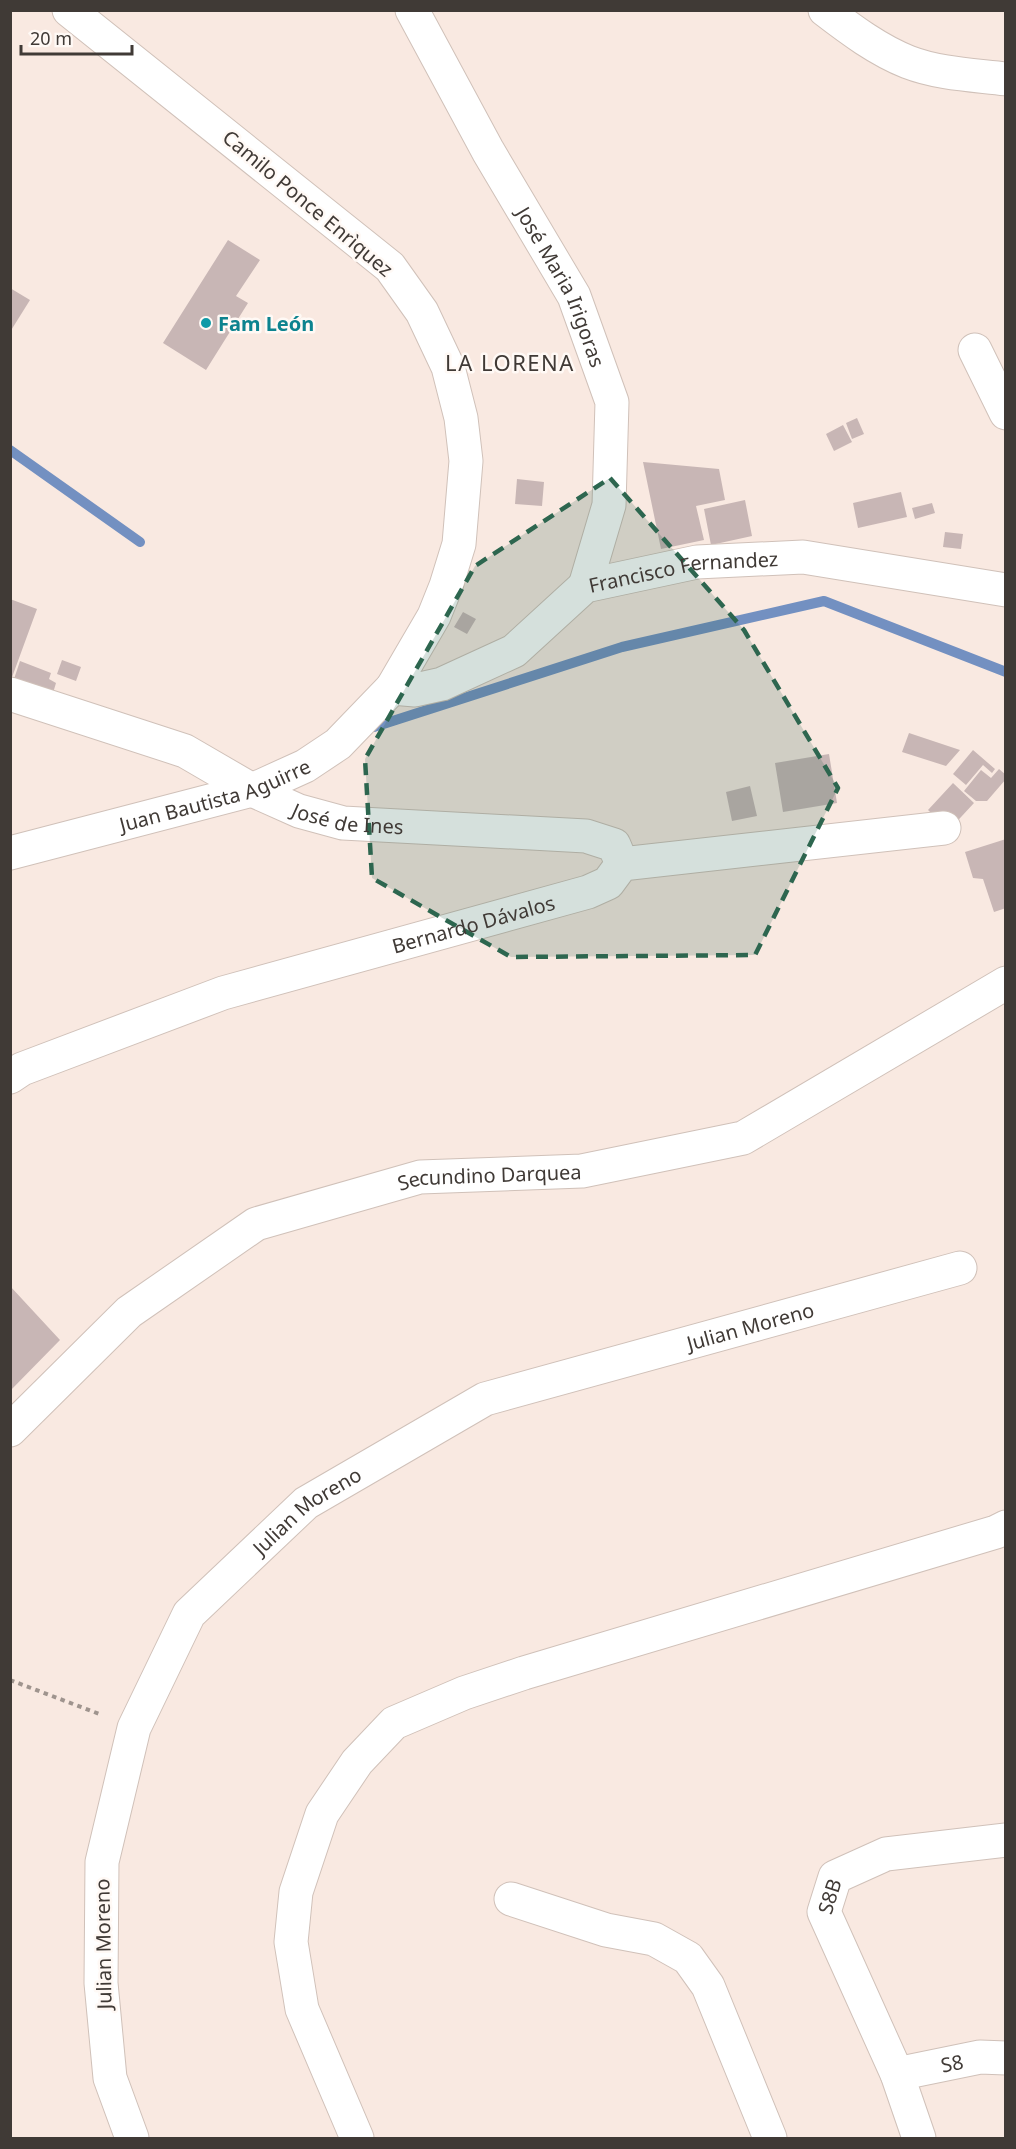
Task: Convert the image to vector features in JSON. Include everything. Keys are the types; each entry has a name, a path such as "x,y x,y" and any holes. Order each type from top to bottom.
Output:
{"street":[{"name":"Camilo Ponce Enrìquez","path":"69,10 390,267 422,312 448,367 461,418 466,461 459,544 446,586 434,616 392,688"},
{"name":"José Maria Irigoras","path":"412,10 488,151 574,296 612,402 609,505 585,586"},
{"path":"825,10 869,42 909,62 956,74 1005,79"},
{"path":"975,350 1005,413"},
{"name":"Francisco Fernandez","path":"392,688 415,690 442,684 514,651 585,586 697,562 803,557 1005,590"},
{"name":"Juan Bautista Aguirre","path":"10,853 252,790 305,766 338,744 392,688"},
{"name":"José de Ines","path":"10,694 185,751 252,790 299,811 343,823 586,836 614,845 622,864"},
{"path":"622,864 944,828"},
{"name":"Bernardo Dávalos","path":"10,1077 22,1069 223,993 588,892 608,883 622,864"},
{"name":"Secundino Darquea","path":"10,1430 129,1312 256,1224 420,1177 582,1171 743,1138 1005,983"},
{"name":"Julian Moreno","path":"132,2139 110,2078 101,1961 102,1862 134,1728 189,1614 306,1503 485,1399 960,1268"},
{"path":"357,2139 302,2009 291,1942 296,1892 322,1814 357,1762 394,1723 464,1693 524,1673 996,1532 1005,1527"},
{"name":"S8B","path":"919,2138 897,2074 824,1912 835,1877 886,1854 1005,1840"},
{"path":"511,1899 606,1930 654,1940 688,1958 708,1986 770,2139"},
{"name":"S8","path":"897,2074 980,2057 1005,2058"}],"path":[{"path":"10,1680 134,1728"}],"highlighted area":[{"path":"610,478 744,630 838,788 755,955 511,957 372,878 365,759 475,566"}],"building":[{"name":"Fam León","path":"228,240 260,260 236,296 248,303 206,370 163,343"},
{"path":"10,288 30,300 10,332"},
{"path":"857,418 864,434 852,439 846,423"},
{"path":"843,425 852,442 834,451 826,434"},
{"path":"643,462 719,469 725,500 696,506 704,540 661,549"},
{"path":"517,479 544,482 542,506 515,504"},
{"path":"901,492 907,517 858,528 853,503"},
{"path":"745,500 752,536 711,545 704,509"},
{"path":"932,503 935,513 915,519 912,508"},
{"path":"945,532 963,534 961,549 943,547"},
{"path":"10,599 37,609 11,680 10,680"},
{"path":"463,612 476,619 467,634 454,627"},
{"path":"62,660 81,667 76,681 57,674"},
{"path":"20,661 51,673 49,679 56,683 53,693 14,679"},
{"path":"909,733 960,750 946,766 902,752"},
{"path":"973,750 995,769 992,773 983,765 966,785 953,774"},
{"path":"829,754 837,803 783,812 775,763"},
{"path":"999,769 1006,775 1006,779 987,801 976,801 964,791 981,770 991,778"},
{"path":"953,783 974,803 949,830 928,810"},
{"path":"750,786 757,816 732,821 726,792"},
{"path":"1006,839 1006,908 994,912 983,879 973,878 965,852"},
{"path":"10,1286 60,1340 10,1391"}],"waterway":[{"path":"10,450 140,542"},
{"path":"374,727 622,647 824,601 1006,672"}],"place":[{"name":"Fam León","path":"206,323"}],"district":[{"name":"LA LORENA","path":"510,362"}]}
